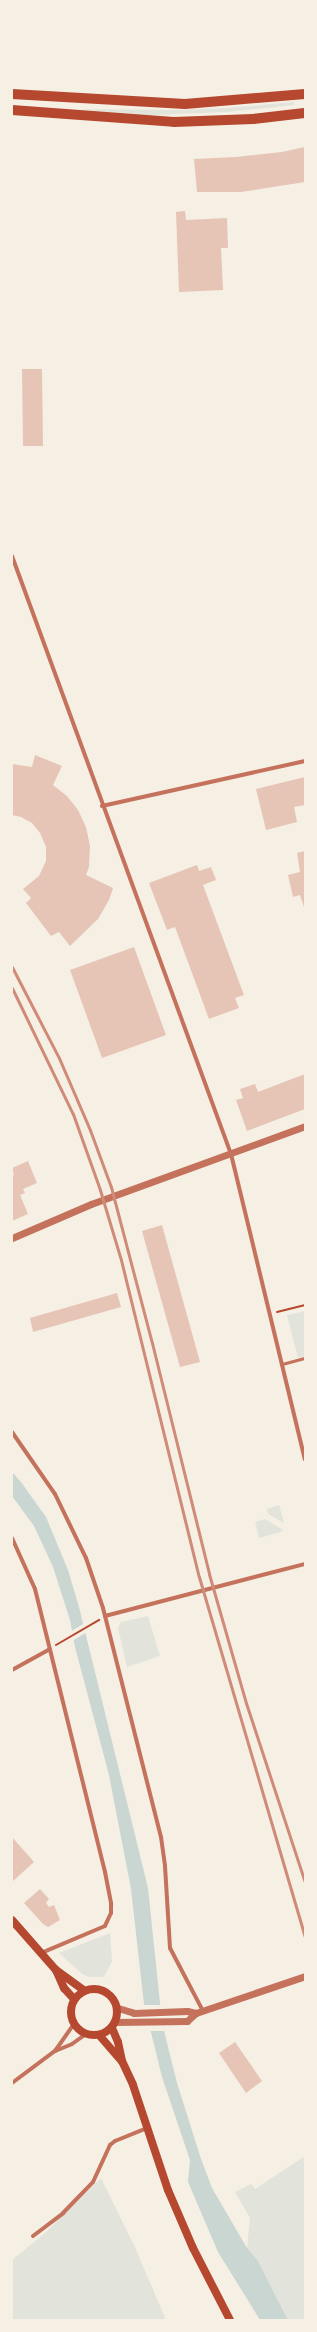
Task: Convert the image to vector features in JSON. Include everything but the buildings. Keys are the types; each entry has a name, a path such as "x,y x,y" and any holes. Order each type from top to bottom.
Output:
{"main road":[{"path":"12,94 185,104 305,94"},
{"path":"12,110 185,122 252,119 305,113"},
{"path":"12,1920 56,1970 84,1990"},
{"path":"56,1970 64,1988 74,1999"},
{"path":"114,2025 99,2035 86,2034 74,2024 71,2015 74,1999 84,1990 100,1988 114,1999 118,2008 114,2025 122,2061 133,2085 175,2208 230,2320"},
{"path":"99,2035 122,2061"}],"street":[{"path":"12,556 102,806 231,1154 305,1459"},
{"path":"102,806 305,761"},
{"path":"12,1238 70,1212 305,1126"},
{"path":"12,1432 55,1494 86,1558 105,1616 161,1837 165,1866 170,1948 204,2011"},
{"path":"12,1538 35,1589 105,1872 111,1904 111,1913 105,1926 51,1948 41,1954"},
{"path":"105,1616 305,1564"},
{"path":"12,1670 50,1649"},
{"path":"118,2008 126,2011 196,2013 305,1976"},
{"path":"114,2025 128,2021 187,2021 196,2013"},
{"path":"55,2051 74,2024"},
{"path":"12,2083 55,2051 72,2044 86,2034"},
{"path":"33,2236 63,2213 94,2182 110,2145 115,2141 147,2128"}],"lane":[{"path":"282,1364 305,1358"}],"path":[{"path":"270,1314 305,1305"},
{"path":"58,1644 94,1623"}],"shaded area":[{"path":"294,102 294,105 227,112 156,115 135,115 78,109 180,110 227,108"},
{"path":"305,1311 305,1356 298,1358 287,1315"},
{"path":"12,1472 46,1517 68,1570 79,1607 148,1888 160,2003 165,2035 177,2083 201,2159 212,2188 247,2248 258,2261 288,2320 260,2320 218,2252 188,2182 190,2160 162,2077 144,2004 131,1889 109,1775 75,1647 70,1620 53,1567 34,1526 12,1496"},
{"path":"279,1505 284,1523 268,1514 267,1509"},
{"path":"265,1519 283,1530 281,1532 259,1538 255,1522"},
{"path":"148,1616 160,1656 127,1667 118,1628 121,1622"},
{"path":"110,1933 112,1961 104,1977 89,1977 82,1974 59,1953"},
{"path":"305,2156 305,2320 288,2320 258,2261 247,2248 250,2218 235,2192 251,2184 255,2189"},
{"path":"101,2178 134,2245 166,2320 12,2320 12,2260 44,2234"}],"pier":[{"path":"85,1623 87,1632 72,1641 70,1632"},
{"path":"142,2005 162,2005 166,2031 147,2031"}],"railway":[{"path":"12,967 59,1058 90,1130 111,1187 152,1343 209,1574 246,1703 305,1882"},
{"path":"12,988 73,1114 100,1190 121,1260 199,1577 305,1938"}]}
